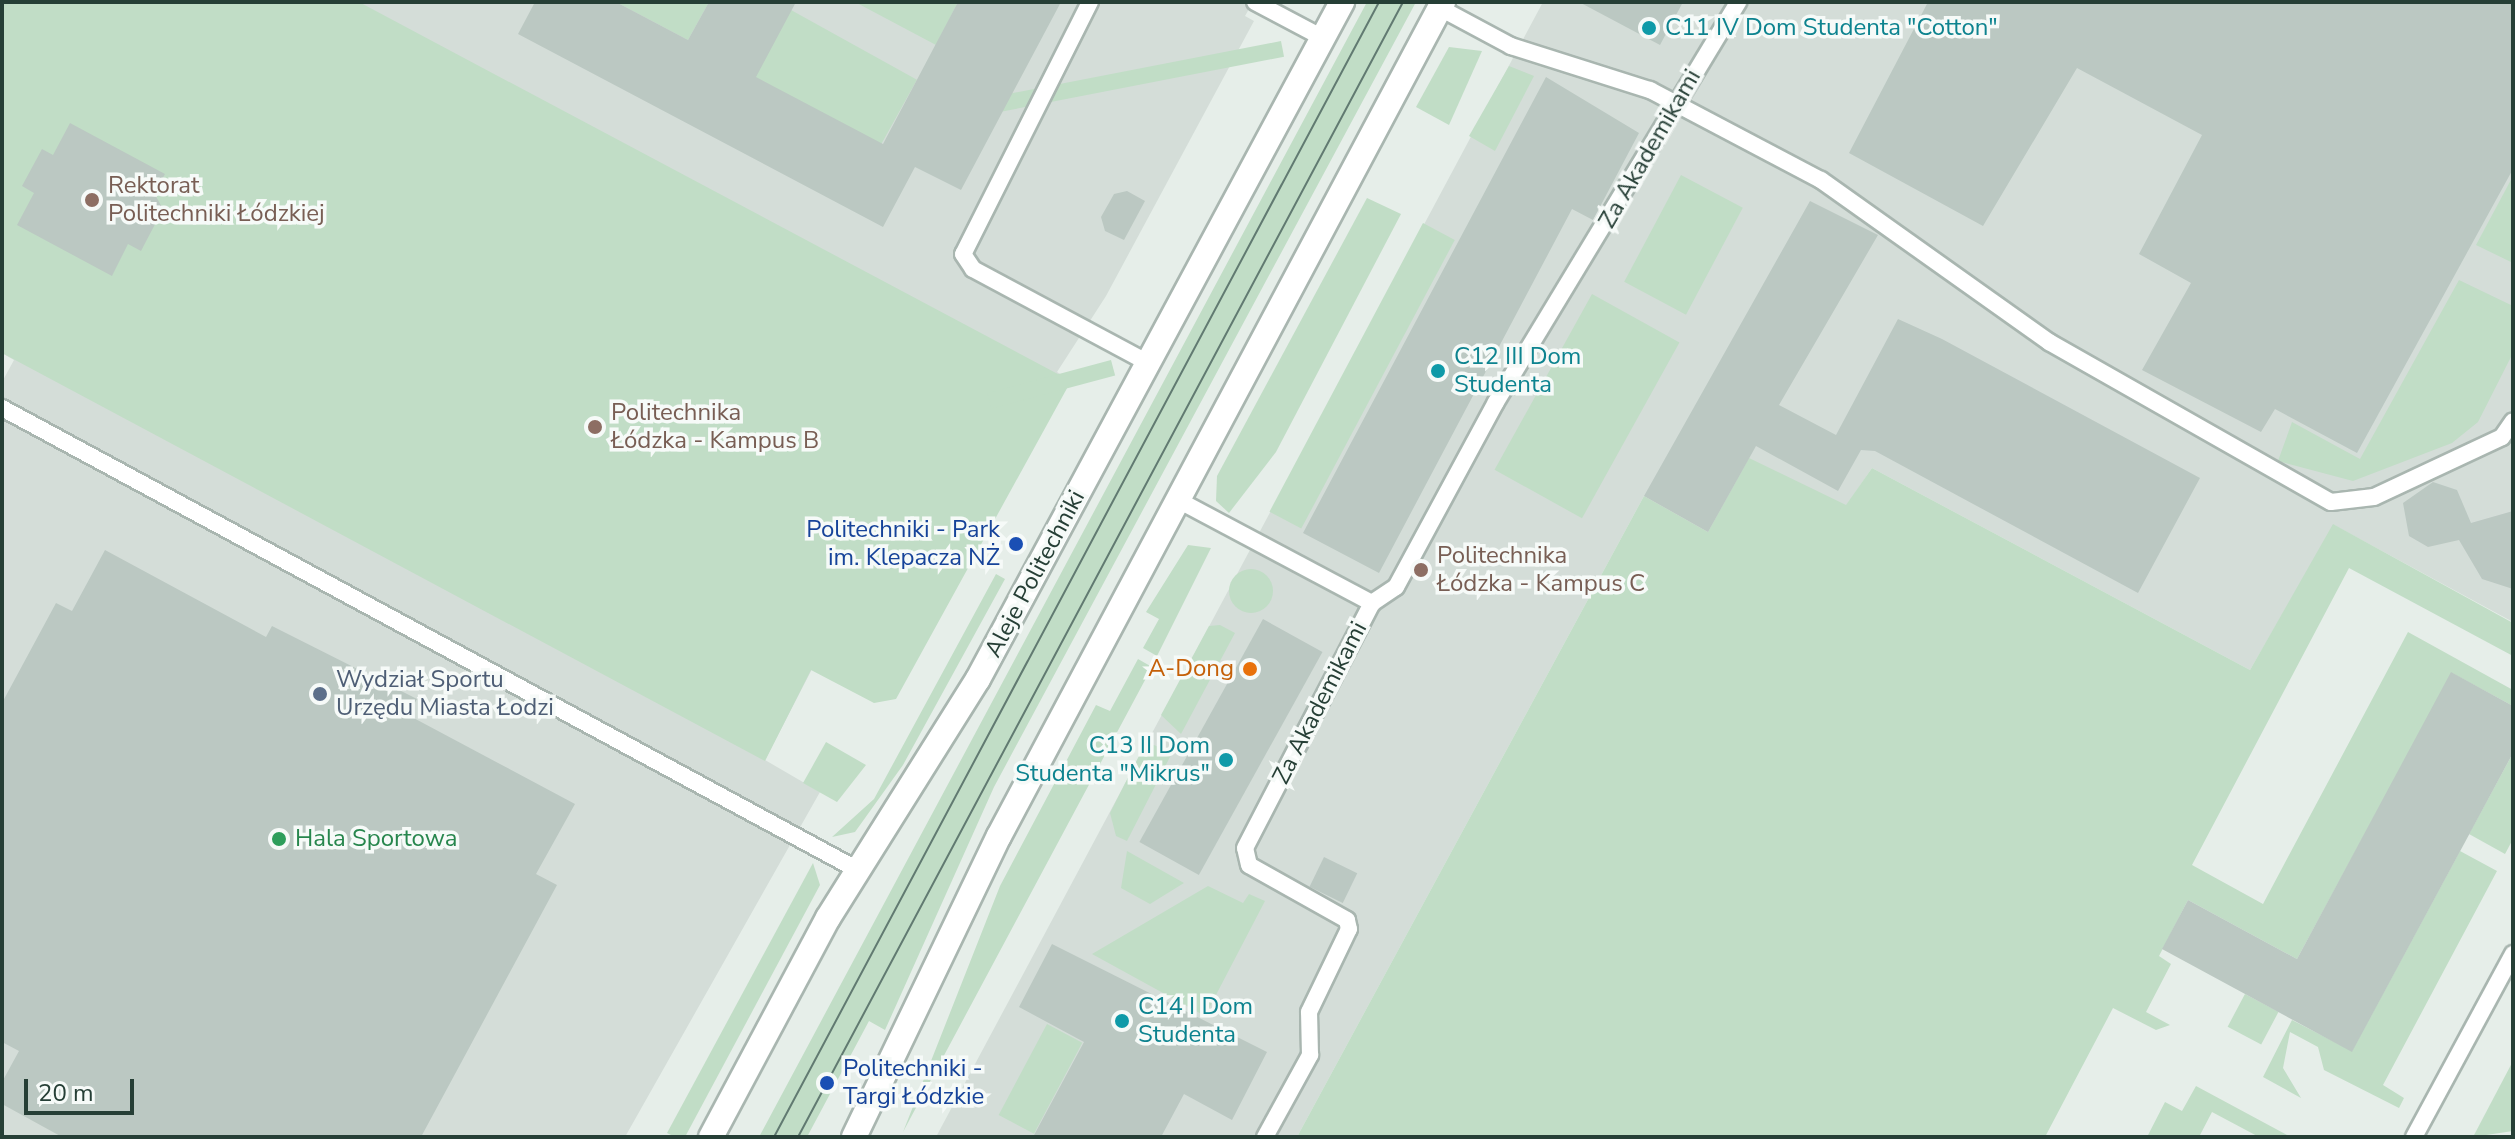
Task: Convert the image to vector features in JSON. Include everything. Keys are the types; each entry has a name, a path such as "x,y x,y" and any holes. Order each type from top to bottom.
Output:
{"main road":[{"name":"Aleje Politechniki","path":"711,1137 858,870 971,692 1342,2"},
{"path":"854,1137 999,836 1441,5"}],"lane":[{"path":"1090,2 963,254 973,269 1148,363"},
{"path":"1255,2 1323,38"},
{"name":"Za Akademikami","path":"1265,1137 1310,1055 1309,1012 1349,929 1347,920 1256,871 1245,848 1372,603 1396,587 1672,102 1738,2"},
{"path":"1441,5 1511,46 1672,102 1821,180 2112,381 2331,502 2374,497 2502,437 2513,421"},
{"path":"2,408 858,870"},
{"path":"1178,500 1372,603"},
{"path":"2414,1137 2513,954"}],"shaded area":[{"path":"2,2 1253,2 1245,16 1254,21 1106,296 1057,372 1071,381 826,642 765,760 820,792 625,1137 2,1137 2,382 14,360 2,353"},
{"path":"1543,2 2513,2 2513,622 2334,525 2250,670 1872,468 1846,506 1708,532 1644,496 1297,1137 936,1137"}],"green space":[{"name":"Politechnika Łódzka - Kampus B","path":"2,2 359,2 1071,381 896,699 874,703 811,670 765,761 2,353"},
{"path":"616,2 709,2 688,40"},
{"path":"855,2 958,2 936,45"},
{"path":"1367,2 1416,2 994,787 885,1030 869,1021 807,1137 759,1137"},
{"path":"791,10 917,80 880,146 754,76"},
{"path":"1281,41 1284,57 957,120 954,105"},
{"path":"1449,47 1482,51 1449,125 1416,107"},
{"path":"1509,66 1534,76 1495,151 1469,136"},
{"path":"1681,175 1743,208 1686,315 1624,282"},
{"path":"2513,176 2513,263 2476,245"},
{"path":"1367,198 1401,214 1276,452 1229,513 1216,501 1217,476"},
{"path":"1423,223 1455,240 1301,529 1269,512"},
{"path":"2459,280 2513,306 2513,353 2478,422 2452,443 2353,481 2278,461 2292,422 2360,459"},
{"path":"1592,294 1679,342 1582,518 1495,470"},
{"path":"1111,360 1115,375 992,409 987,393"},
{"path":"1749,458 1846,505 1872,468 2250,670 2333,524 2513,623 2513,656 2349,568 2192,865 2263,904 2408,632 2513,690 2513,706 2452,673 2297,959 2188,900 2159,956 2171,964 2146,1012 2170,1025 2156,1030 2113,1008 2045,1137 1297,1137 1644,496 1708,532"},
{"path":"1188,545 1211,548 1157,656 1143,648 1159,619 1146,612"},
{"path":"1251,569 1266,576 1273,591 1266,606 1251,613 1236,606 1229,591 1236,576"},
{"path":"996,574 1005,579 903,765 855,832 832,837 874,799"},
{"path":"1220,625 1235,633 1181,734 1161,715 1209,626"},
{"path":"1138,659 1152,667 903,1132 1000,886 1096,705 1110,711"},
{"path":"826,742 866,765 837,802 803,783"},
{"path":"1154,745 1172,753 1127,841 1116,836 1110,813 1144,746"},
{"path":"2513,753 2513,839 2505,854 2469,834"},
{"path":"1127,851 1184,883 1150,904 1121,888"},
{"path":"2460,851 2497,871 2383,1085 2404,1098 2399,1108 2324,1070 2318,1047 2290,1032 2283,1068 2301,1098 2263,1077 2292,1020 2352,1051"},
{"path":"813,863 820,885 685,1137 667,1133"},
{"path":"1208,886 1243,903 1249,894 1265,901 1205,1016 1092,954"},
{"path":"2245,994 2279,1012 2261,1045 2228,1027"},
{"path":"1047,1024 1082,1043 1034,1134 999,1115"},
{"path":"2513,1061 2513,1131 2473,1137"},
{"path":"2196,1086 2291,1137 2259,1137 2212,1112 2199,1137 2147,1137 2165,1102 2182,1111"}],"building":[{"path":"535,2 616,2 688,40 709,2 796,2 756,77 883,144 958,2 1061,2 961,190 915,167 883,227 518,34"},
{"name":"C11 IV Dom Studenta \"Cotton\"","path":"1579,2 1683,2 1660,45"},
{"path":"1928,2 2513,2 2513,169 2357,453 2275,409 2261,432 2142,370 2191,283 2139,254 2202,135 2077,68 1983,226 1849,153"},
{"name":"C12 III Dom Studenta","path":"1546,77 1639,133 1593,220 1572,209 1379,573 1303,533"},
{"name":"Rektorat Politechniki Łódzkiej","path":"70,123 165,174 154,193 163,209 141,251 128,244 112,276 17,225 34,193 22,186 42,149 53,155"},
{"path":"1127,191 1145,201 1124,240 1105,231 1101,217 1114,194"},
{"path":"1810,201 1878,235 1779,405 1836,435 1898,319 1942,339 2200,478 2138,593 1875,451 1861,450 1838,491 1756,446 1708,532 1644,496"},
{"path":"2433,482 2457,490 2471,523 2513,511 2513,589 2482,579 2459,540 2428,547 2409,536 2403,503"},
{"name":"Hala Sportowa","path":"105,550 266,637 272,626 417,699 408,715 575,804 536,874 557,885 421,1137 62,1137 2,1104 2,1082 19,1051 2,1042 2,703 56,603 72,611"},
{"name":"C13 II Dom Studenta \"Mikrus\"","path":"1263,619 1322,652 1199,875 1139,842"},
{"path":"2451,672 2513,706 2513,753 2352,1052 2162,949 2188,900 2297,959"},
{"path":"1324,857 1357,873 1343,903 1310,887"},
{"name":"C14 I Dom Studenta","path":"1052,944 1267,1052 1232,1120 1184,1094 1161,1137 1033,1137 1084,1042 1019,1007"}],"tram line":[{"path":"774,1137 1379,2"},
{"path":"798,1137 1403,2"}],"place":[{"name":"C11 IV Dom Studenta \"Cotton\"","path":"1649,28"},
{"name":"Rektorat Politechniki Łódzkiej","path":"92,200"},
{"name":"C12 III Dom Studenta","path":"1438,371"},
{"name":"Politechnika Łódzka - Kampus B","path":"595,427"},
{"name":"Politechniki - Park im. Klepacza NŻ","path":"1016,544"},
{"name":"Politechnika Łódzka - Kampus C","path":"1421,570"},
{"name":"A-Dong","path":"1250,669"},
{"name":"Wydział Sportu Urzędu Miasta Łodzi","path":"320,694"},
{"name":"C13 II Dom Studenta \"Mikrus\"","path":"1226,760"},
{"name":"Hala Sportowa","path":"279,839"},
{"name":"C14 I Dom Studenta","path":"1122,1021"},
{"name":"Politechniki - Targi Łódzkie","path":"827,1083"}]}
